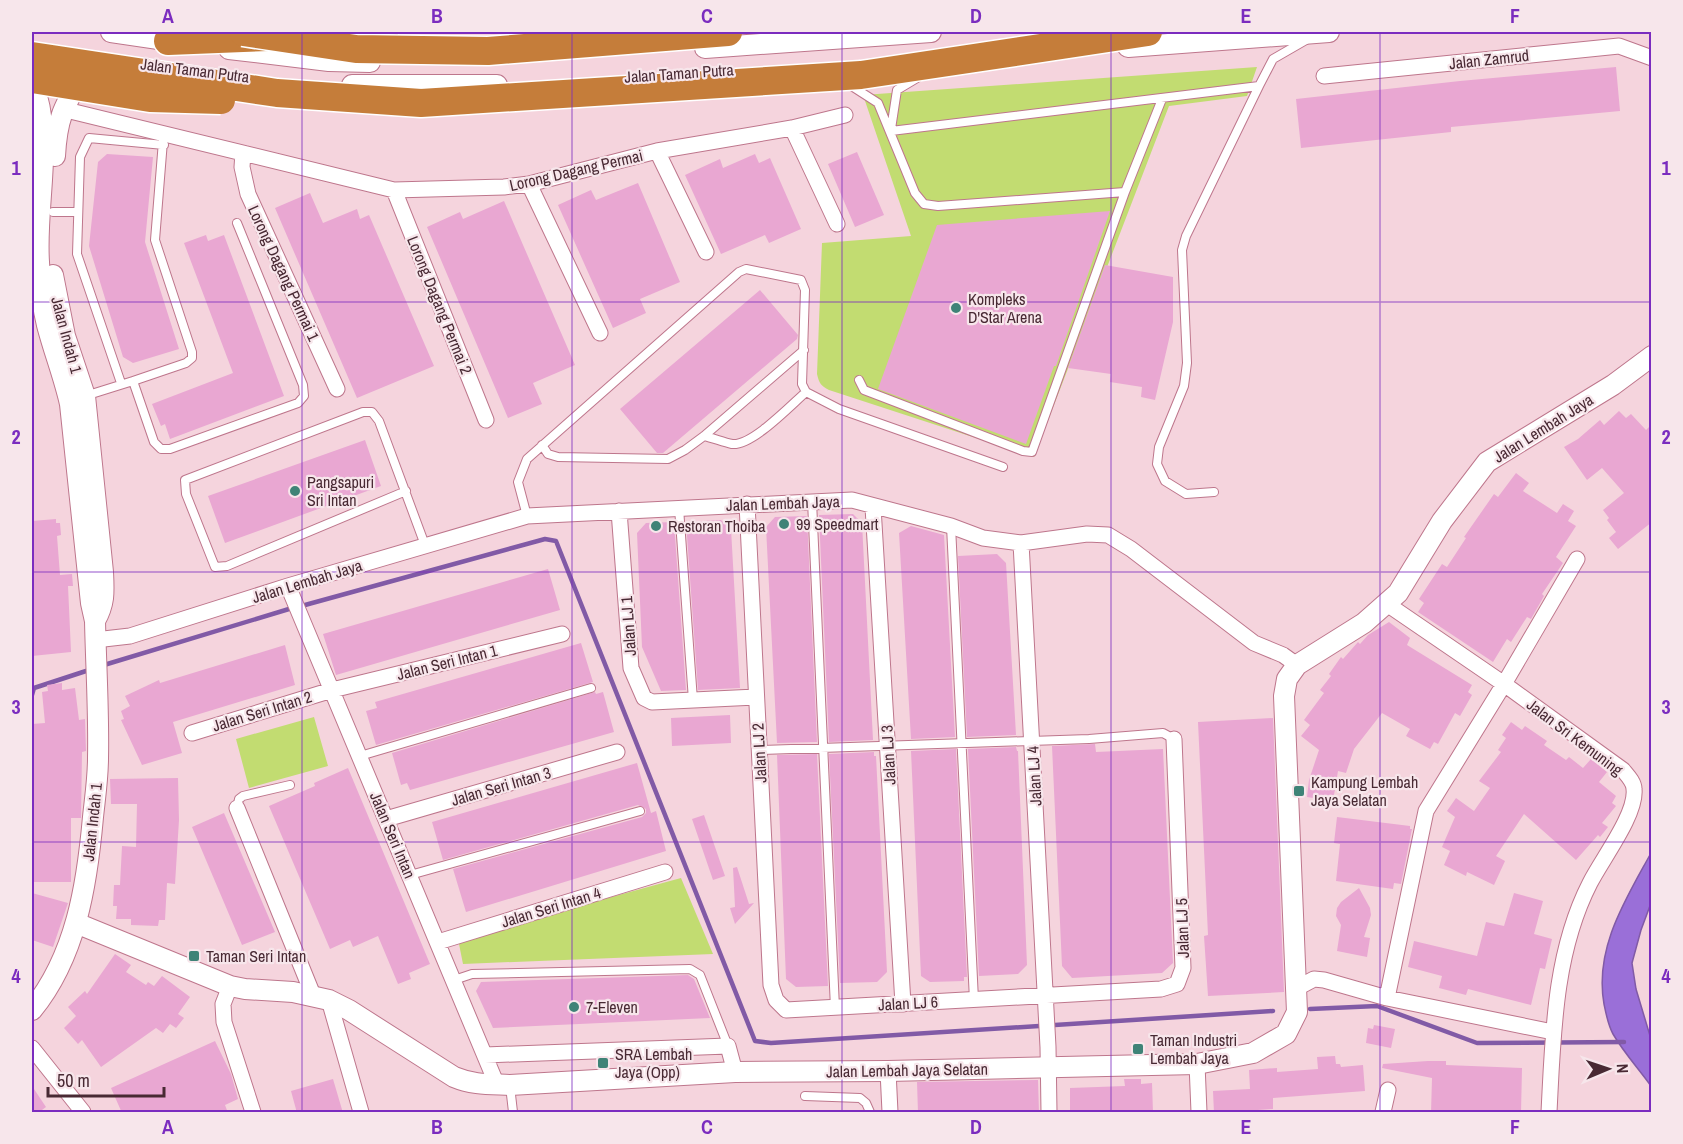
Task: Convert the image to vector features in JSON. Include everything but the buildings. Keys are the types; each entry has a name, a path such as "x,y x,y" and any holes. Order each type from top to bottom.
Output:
{"highway":[{"path":"243,32 356,49 488,51 728,32"},
{"path":"168,41 384,32"},
{"path":"32,56 277,93 421,103 861,75 1148,32"},
{"path":"32,80 150,98 224,100 277,93"}],"street":[{"name":"Jalan Taman Putra","path":"111,32 329,61 489,64 873,34 931,32"},
{"path":"759,43 785,32"},
{"name":"Jalan Taman Putra","path":"32,46 100,58 309,84 487,86 935,57 1005,55 1174,38 1324,32"},
{"name":"Jalan Zamrud","path":"1324,76 1619,46 1652,58"},
{"name":"Jalan Indah 1","path":"95,631 104,597 103,572 85,396 64,336 51,256 56,130 62,109 82,75 100,58"},
{"name":"Jalan Indah 1","path":"32,80 41,113 43,138 39,259 42,294 48,326 70,404 95,631 98,760 85,887 76,923 62,961 42,998 32,1010"},
{"name":"Lorong Dagang Permai","path":"62,109 163,139 243,153 394,190 504,187 529,184 657,151 792,128 845,115"},
{"path":"792,128 837,225"},
{"path":"657,151 706,252"},
{"name":"Lorong Dagang Permai 1","path":"243,153 242,167 248,194 338,389"},
{"path":"529,184 600,333"},
{"name":"Lorong Dagang Permai 2","path":"394,190 486,420"},
{"name":"Jalan Lembah Jaya","path":"1387,604 1398,593 1442,521 1487,462 1612,385 1652,356"},
{"name":"Jalan Lembah Jaya","path":"95,631 130,636 288,586 527,516 852,500 951,526 983,538 1021,543 1087,534 1108,535 1131,549 1254,642 1283,655 1296,665"},
{"name":"Jalan LJ 2","path":"747,504 771,985 776,1000"},
{"name":"Jalan LJ 3","path":"873,507 903,1004"},
{"name":"Jalan LJ 1","path":"619,511 631,668 644,698 652,702 756,697"},
{"name":"Jalan LJ 4","path":"1021,543 1046,1002 1049,1113"},
{"path":"1387,998 1426,812 1577,559"},
{"name":"Jalan Seri Intan","path":"288,586 485,1055 504,1085"},
{"path":"1296,665 1348,634 1387,604"},
{"name":"Jalan Sri Kemuning","path":"1387,604 1504,684 1623,770 1635,786 1634,804 1589,884 1567,941 1553,1034 1549,1113"},
{"name":"Jalan Seri Intan 1","path":"332,690 562,634"},
{"name":"Jalan Lembah Jaya Selatan","path":"76,923 230,986 293,992 321,998 350,1010 454,1077 467,1082 504,1085 735,1072 1197,1064 1253,1053 1286,1034 1297,1012 1284,696 1287,679 1296,665"},
{"name":"Jalan Seri Intan 2","path":"192,732 332,690"},
{"name":"Jalan LJ 5","path":"1046,1002 1161,989 1177,984 1183,968 1174,739"},
{"name":"Jalan Seri Intan 3","path":"386,819 617,752"},
{"path":"237,808 321,998 361,1113"},
{"name":"Jalan Seri Intan 4","path":"438,942 665,872"},
{"path":"1297,988 1314,979 1387,998 1553,1034"},
{"path":"230,986 223,1005 224,1022 254,1113"},
{"name":"Jalan LJ 6","path":"776,1000 786,1010 974,1000 1046,1002"},
{"path":"485,1055 728,1046 735,1072"},
{"path":"32,1048 83,1113"},
{"path":"1197,1064 1199,1113"},
{"path":"888,1071 890,1113"},
{"path":"1383,1113 1388,1090"}],"lane":[{"path":"1214,492 1186,494 1165,481 1157,464 1159,447 1184,386 1186,363 1182,250 1186,236 1273,59 1324,32"},
{"path":"891,131 897,90 927,71 1005,55"},
{"path":"760,73 853,85 878,103 915,193 924,204 938,206 1125,192"},
{"path":"891,131 1259,86"},
{"path":"859,380 864,390 1023,451 1032,452 1125,192 1162,99"},
{"path":"85,396 186,363 192,358 155,240 163,139 89,138 80,157 77,254 121,383"},
{"path":"52,212 78,212"},
{"path":"132,381 154,442 161,449 170,449 298,403 304,396 303,385 237,223"},
{"path":"527,516 518,482 527,459 739,272 746,269 801,280 804,290 802,384 806,392 839,409 1003,467"},
{"path":"542,446 548,454 558,458 668,459 704,436 804,350"},
{"path":"704,436 733,444 752,438 806,392"},
{"path":"406,491 227,566 215,567 186,494 185,480 363,412 372,412 379,421 406,491 426,545"},
{"path":"812,501 835,1008"},
{"path":"679,508 693,700"},
{"path":"951,526 974,1000"},
{"path":"360,756 591,688"},
{"path":"759,750 1089,739 1163,733 1174,739"},
{"path":"237,808 243,796 290,784"},
{"path":"410,875 640,811"},
{"path":"454,981 472,975 690,969 700,975 728,1046"},
{"path":"504,1085 513,1113"},
{"path":"805,1096 860,1098 866,1102 870,1113"}],"green space":[{"name":"Kompleks D'Star Arena","path":"1257,67 1247,96 1169,106 1034,457 829,390 821,384 817,374 822,243 911,236 863,95"},
{"path":"314,717 328,766 249,788 236,739"},
{"path":"681,878 713,954 463,964 458,939"}],"shaded area":[{"path":"1651,853 1651,903 1632,963 1636,989 1651,1039 1651,1086 1611,1031 1604,1004 1602,983 1604,963 1614,925"}],"waterway":[{"path":"305,605 545,539 556,541 755,1041 771,1043 1273,1011"},
{"path":"104,665 289,609"},
{"path":"32,695 34,688 86,671"},
{"path":"1310,1009 1377,1006 1477,1043 1624,1042"}],"place":[{"name":"Kompleks D'Star Arena","path":"956,308"},
{"name":"Pangsapuri Sri Intan","path":"295,491"},
{"name":"99 Speedmart","path":"784,524"},
{"name":"Restoran Thoiba","path":"656,526"},
{"name":"Kampung Lembah Jaya Selatan","path":"1299,791"},
{"name":"Taman Seri Intan","path":"194,956"},
{"name":"7-Eleven","path":"574,1007"},
{"name":"Taman Industri Lembah Jaya","path":"1138,1049"},
{"name":"SRA Lembah Jaya (Opp)","path":"603,1063"}]}
